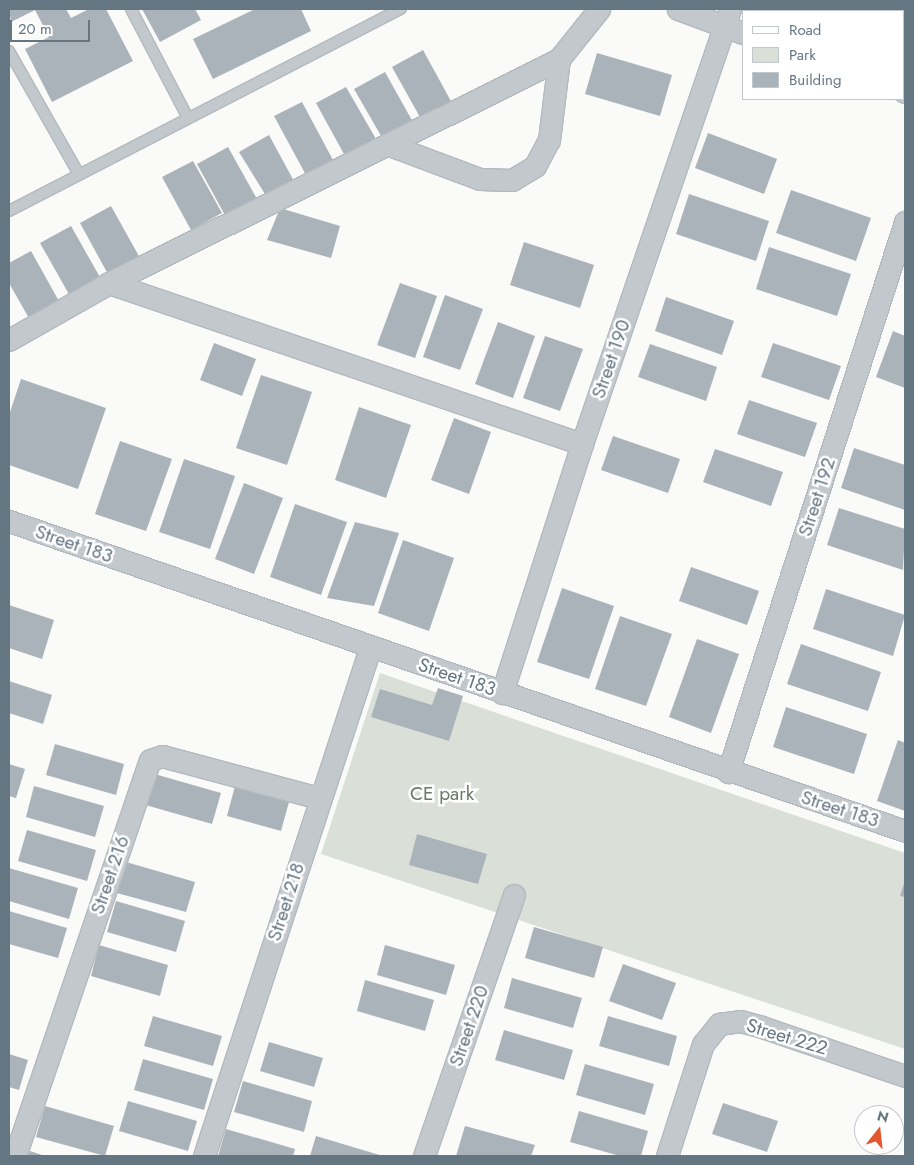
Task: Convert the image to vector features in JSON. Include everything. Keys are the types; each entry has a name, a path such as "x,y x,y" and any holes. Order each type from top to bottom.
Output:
{"street":[{"path":"9,340 109,283 389,145 559,58 599,9"},
{"path":"678,9 733,23"},
{"name":"Street 190","path":"502,692 582,444 733,23"},
{"path":"389,145 480,179 512,180 535,166 549,140 559,58"},
{"name":"Street 192","path":"728,772 905,222"},
{"path":"109,283 582,444"},
{"name":"Street 183","path":"9,521 728,772 905,831"},
{"name":"Street 218","path":"204,1156 319,798 370,648"},
{"name":"Street 216","path":"15,1156 150,760 162,756 319,798"},
{"name":"Street 220","path":"424,1156 514,895"},
{"name":"Street 222","path":"667,1156 703,1044 719,1024 740,1021 762,1027 905,1076"}],"lane":[{"path":"131,9 188,118"},
{"path":"9,211 401,9"},
{"path":"9,51 79,174"}],"green space":[{"name":"CE park","path":"380,673 905,853 905,1049 321,854"}],"building":[{"path":"9,9 66,9 71,18 89,9 106,9 133,61 52,102 25,49 49,37 35,10 11,22"},
{"path":"142,9 195,9 201,20 160,42"},
{"path":"255,9 301,9 311,31 213,79 193,39"},
{"path":"423,50 452,103 421,119 392,67"},
{"path":"597,53 672,75 660,116 585,94"},
{"path":"385,72 414,124 384,141 354,89"},
{"path":"346,87 376,139 345,156 316,103"},
{"path":"302,102 334,162 307,177 274,116"},
{"path":"708,133 777,159 764,194 695,168"},
{"path":"269,135 295,183 268,199 239,152"},
{"path":"228,147 257,199 226,217 197,164"},
{"path":"193,161 222,213 191,230 162,177"},
{"path":"791,190 871,218 856,261 776,233"},
{"path":"689,194 769,221 756,261 676,234"},
{"path":"111,206 140,258 109,276 80,223"},
{"path":"280,208 340,226 331,258 267,240"},
{"path":"71,226 101,279 70,296 40,243"},
{"path":"524,242 594,265 580,308 510,285"},
{"path":"769,247 851,274 837,316 756,289"},
{"path":"31,251 60,303 30,320 9,283 9,263"},
{"path":"400,283 437,296 415,358 377,345"},
{"path":"445,295 483,309 460,370 423,357"},
{"path":"666,297 734,321 722,355 655,331"},
{"path":"498,322 535,336 513,398 475,384"},
{"path":"893,331 905,336 905,388 876,377"},
{"path":"545,336 583,349 560,411 523,398"},
{"path":"214,343 256,359 242,396 200,380"},
{"path":"773,343 841,366 829,400 761,377"},
{"path":"650,344 717,367 706,401 638,377"},
{"path":"261,375 312,392 287,465 236,448"},
{"path":"21,379 106,408 78,489 9,465 9,415"},
{"path":"749,400 817,423 805,457 737,434"},
{"path":"359,407 411,425 386,498 335,480"},
{"path":"454,418 491,432 469,494 431,480"},
{"path":"613,436 680,459 668,493 601,470"},
{"path":"120,441 172,459 146,531 95,514"},
{"path":"854,448 905,465 905,510 841,488"},
{"path":"715,449 783,472 771,506 703,482"},
{"path":"184,459 235,476 210,549 159,532"},
{"path":"244,483 283,498 254,574 215,559"},
{"path":"295,504 347,522 321,595 270,577"},
{"path":"839,508 905,529 903,570 827,545"},
{"path":"355,522 399,533 374,606 327,598"},
{"path":"403,540 454,558 429,631 378,613"},
{"path":"691,567 759,591 747,625 679,601"},
{"path":"562,588 614,606 589,679 537,662"},
{"path":"826,589 905,615 893,656 813,629"},
{"path":"9,605 54,620 42,659 9,648"},
{"path":"620,616 672,634 646,706 595,689"},
{"path":"697,639 739,654 711,733 669,717"},
{"path":"801,644 881,672 868,711 787,684"},
{"path":"9,681 52,695 43,724 9,713"},
{"path":"438,688 463,696 449,741 371,717 380,689 432,705"},
{"path":"786,707 867,734 854,774 773,747"},
{"path":"898,740 905,743 905,811 877,801"},
{"path":"55,744 124,764 116,795 46,775"},
{"path":"9,764 25,769 16,798 9,796"},
{"path":"151,773 221,793 212,824 142,804"},
{"path":"34,786 104,806 95,837 26,817"},
{"path":"235,786 289,802 281,831 227,816"},
{"path":"27,830 96,850 87,881 18,861"},
{"path":"417,834 487,854 478,884 409,865"},
{"path":"126,862 195,882 186,912 117,893"},
{"path":"9,868 78,888 69,919 9,901"},
{"path":"905,880 905,897 900,896"},
{"path":"116,901 185,921 176,952 107,932"},
{"path":"9,911 67,928 58,958 9,944"},
{"path":"534,927 603,947 594,978 525,958"},
{"path":"99,945 168,965 160,996 91,976"},
{"path":"385,945 455,965 446,995 377,975"},
{"path":"623,964 676,983 662,1020 609,1001"},
{"path":"512,978 582,998 573,1028 504,1008"},
{"path":"365,980 434,1000 425,1031 357,1011"},
{"path":"153,1016 222,1036 213,1066 144,1046"},
{"path":"608,1016 677,1036 669,1066 599,1046"},
{"path":"504,1030 573,1050 564,1080 495,1060"},
{"path":"269,1042 323,1058 314,1087 260,1071"},
{"path":"9,1054 28,1060 19,1090 9,1087"},
{"path":"143,1059 213,1079 204,1110 134,1090"},
{"path":"585,1064 654,1084 645,1115 576,1095"},
{"path":"243,1081 312,1101 304,1132 234,1112"},
{"path":"128,1101 197,1121 188,1151 119,1131"},
{"path":"723,1103 778,1121 767,1152 712,1134"},
{"path":"45,1106 114,1126 105,1156 36,1137"},
{"path":"579,1111 648,1131 641,1156 620,1156 570,1142"},
{"path":"465,1126 535,1145 531,1156 456,1156"},
{"path":"226,1129 295,1149 293,1156 218,1156"},
{"path":"316,1136 383,1156 310,1156"},
{"path":"30,1151 45,1156 28,1156"}]}
